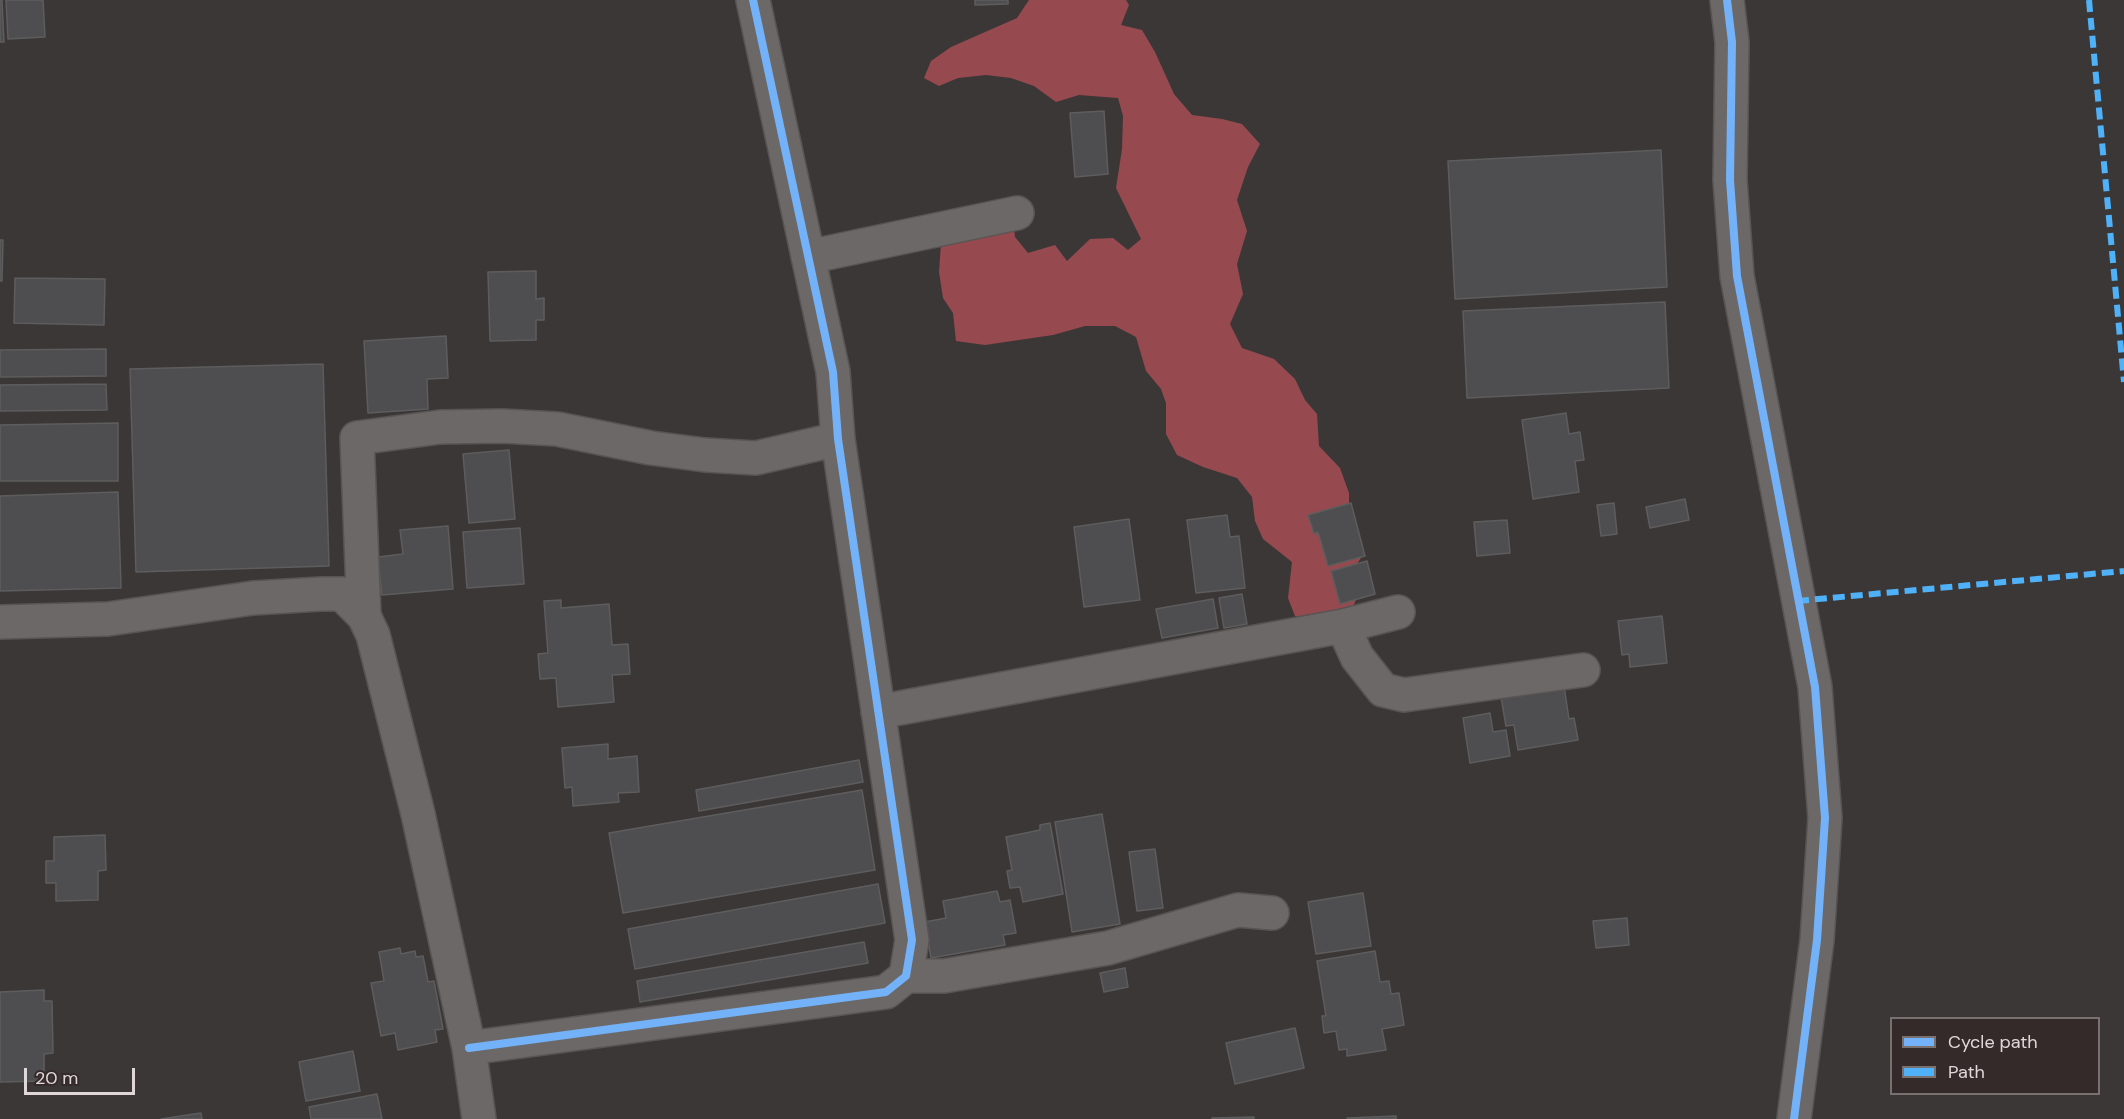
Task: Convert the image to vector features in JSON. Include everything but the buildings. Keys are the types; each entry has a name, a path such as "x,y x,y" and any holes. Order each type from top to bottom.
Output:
{"street":[{"path":"753,0 833,372 838,439 912,940 906,976"},
{"path":"1726,0 1732,42 1730,180 1737,276 1815,687 1825,818 1817,940 1794,1119"},
{"path":"808,257 1017,213"},
{"path":"364,616 357,438 440,427 557,429 651,448 705,455 756,458 838,439"},
{"path":"0,622 108,619 253,598 321,594 342,594 364,616 373,635 418,814 469,1048 479,1119"},
{"path":"878,712 1343,626 1398,612"},
{"path":"1343,626 1357,657 1383,690 1404,694 1583,670"},
{"path":"469,1048 886,992 906,976 944,976 1108,948 1238,910 1272,913"}],"shaded area":[{"path":"1029,0 1126,0 1129,5 1121,25 1142,30 1174,94 1192,115 1242,124 1260,144 1248,167 1237,200 1247,231 1237,264 1243,294 1230,324 1242,348 1274,359 1295,379 1305,400 1317,414 1319,446 1340,468 1349,493 1349,523 1361,558 1351,572 1358,595 1352,609 1313,623 1295,616 1288,598 1292,562 1263,539 1255,521 1252,497 1237,478 1203,467 1177,455 1166,434 1166,403 1161,389 1146,371 1136,337 1115,326 1085,326 1053,335 985,345 956,341 953,313 943,298 939,272 941,243 1013,219 1015,237 1028,253 1055,245 1067,261 1090,239 1113,238 1128,250 1141,239 1116,188 1122,149 1123,116 1118,98 1079,95 1056,102 1034,86 1011,78 986,75 958,78 939,86 924,78 931,61 951,47 1017,18"}],"marked path":[{"path":"2089,0 2124,382"},
{"path":"1797,601 2124,571"}],"cycle path":[{"path":"469,1048 886,992 906,976 912,940 838,439 833,372 753,0"},
{"path":"1727,0 1732,42 1730,180 1737,276 1815,687 1825,818 1817,940 1794,1119"}]}
